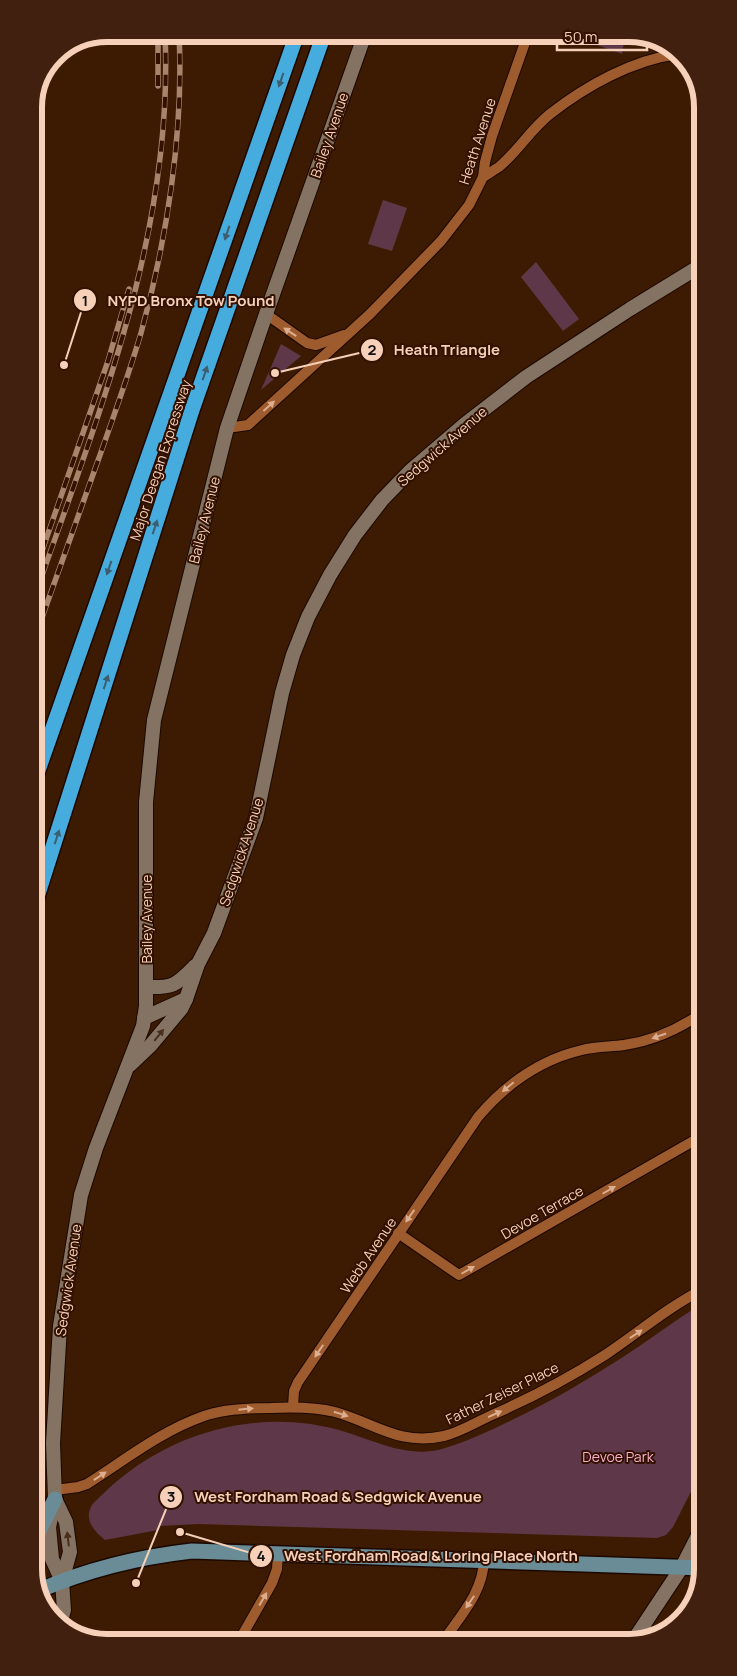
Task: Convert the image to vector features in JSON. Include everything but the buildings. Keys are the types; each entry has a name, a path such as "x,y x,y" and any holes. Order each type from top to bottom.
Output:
{"highway":[{"name":"Major Deegan Expressway","path":"43,757 294,42"},
{"name":"Major Deegan Expressway","path":"42,880 192,410 321,42"}],"main road":[{"name":"Bailey Avenue","path":"143,1022 146,987 146,802 154,720 227,428 362,42"},
{"name":"Sedgwick Avenue","path":"127,1068 150,1046 181,1009 186,999 198,964 214,933 256,818 282,694 293,655 308,617 330,575 355,535 382,500 410,471 526,376 630,308 694,270"},
{"name":"Sedgwick Avenue","path":"146,987 166,988 172,986 198,964"},
{"path":"143,1022 186,999"},
{"name":"Sedgwick Avenue","path":"63,1615 62,1581 70,1552 66,1522 55,1495 53,1443 60,1326 81,1196 99,1141 143,1022"},
{"path":"42,1524 55,1495"},
{"path":"639,1633 682,1567 694,1544"},
{"path":"46,1588 97,1570 182,1552 202,1551 694,1568"}],"street":[{"name":"Heath Avenue","path":"227,428 248,425 350,333 442,241 469,205 483,177 492,136 525,43"},
{"path":"483,177 499,166 550,115 596,83 626,69 668,55"},
{"path":"266,314 307,343 316,345 317,362"},
{"name":"Heath Avenue","path":"316,345 350,333"},
{"name":"Webb Avenue","path":"293,1407 294,1391 298,1382 478,1117 493,1100 510,1084 526,1073 562,1055 583,1049 642,1041 666,1033 694,1018"},
{"name":"Devoe Terrace","path":"398,1234 459,1275 694,1141"},
{"name":"Father Zeiser Place","path":"293,1407 334,1412 406,1438 424,1439 444,1436 462,1430 564,1380 694,1295"},
{"path":"55,1495 87,1484 156,1439 206,1415 246,1409 293,1407"},
{"path":"243,1633 272,1584 277,1569 278,1554"},
{"path":"448,1634 478,1589 483,1576 484,1560"}],"green space":[{"path":"592,43 624,43 622,54"},
{"path":"383,200 407,208 392,251 368,244"},
{"path":"536,262 579,319 563,331 521,277"},
{"path":"281,344 301,356 261,390"},
{"name":"Devoe Park","path":"694,1309 694,1486 673,1527 666,1535 657,1538 198,1524 159,1526 158,1530 105,1540 91,1525 89,1516 92,1505 105,1492 129,1471 156,1454 184,1440 214,1430 245,1424 276,1422 308,1424 339,1430 402,1450 416,1452 442,1449 469,1440 554,1398 609,1366"}],"railway":[{"path":"158,42 158,86"},
{"path":"43,574 107,389 145,250 157,179 165,107 165,42"},
{"path":"43,616 126,379 141,333 159,260 172,185 176,146 179,108 179,42"},
{"path":"43,549 108,361 129,289"}],"place":[{"name":"NYPD Bronx Tow Pound","path":"64,365"},
{"name":"Heath Triangle","path":"275,373"},
{"name":"West Fordham Road & Loring Place North","path":"180,1532"},
{"name":"West Fordham Road & Sedgwick Avenue","path":"136,1583"}]}
